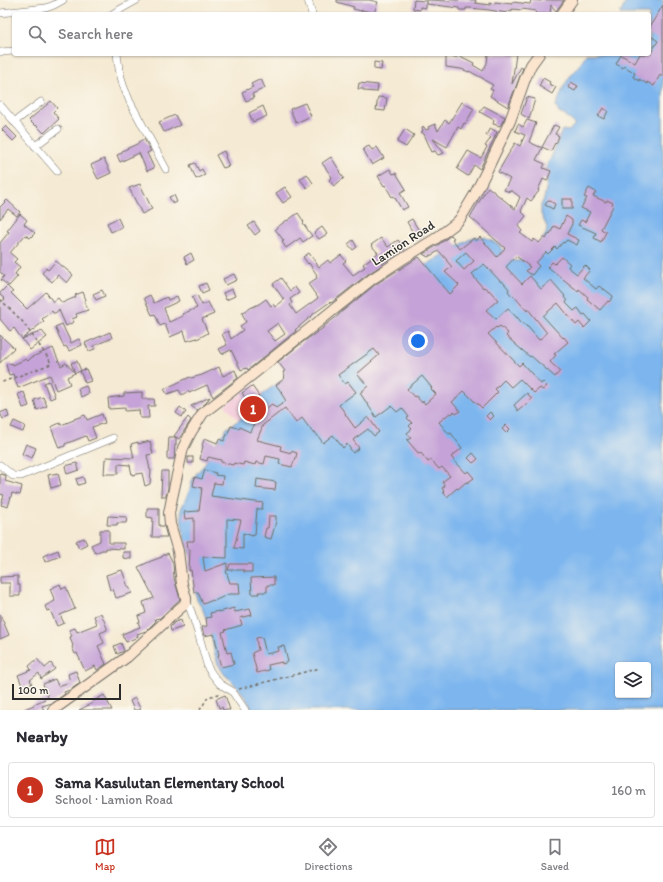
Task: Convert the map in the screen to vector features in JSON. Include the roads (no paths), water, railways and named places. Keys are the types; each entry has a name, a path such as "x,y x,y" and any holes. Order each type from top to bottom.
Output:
{"street":[{"path":"0,13 46,8 63,0"},
{"path":"116,12 137,0"},
{"path":"308,0 311,12"},
{"path":"563,12 572,0"},
{"path":"0,52 12,51"},
{"path":"117,56 123,85 130,102 166,169"},
{"name":"Lamion Road","path":"186,601 182,584 178,551 170,524 169,513 183,448 190,432 203,413 372,280 435,239 460,219 475,194 510,121 525,79 531,65 538,56"},
{"path":"14,122 41,102"},
{"path":"0,105 57,171"},
{"path":"35,146 58,129"},
{"path":"0,465 13,476 21,476 113,438"},
{"path":"186,601 199,636 208,668 217,681 232,691 245,710"},
{"path":"53,710 127,657 184,605 186,601"}],"water":[{"path":"627,0 663,0 663,710 252,710 241,691 224,674 218,664 210,629 203,610 197,600 192,560 184,537 181,509 189,492 192,481 227,428 250,413 264,393 282,380 309,351 419,269 474,237 485,237 499,245 505,255 514,261 523,261 546,234 547,227 541,214 541,205 544,199 547,184 547,166 562,130 569,131 575,124 566,116 559,113 556,106 564,86 571,75 579,67 585,56 651,56 651,12 621,12"}],"place":[{"name":"Sama Kasulutan Elementary School","path":"253,409"}]}
